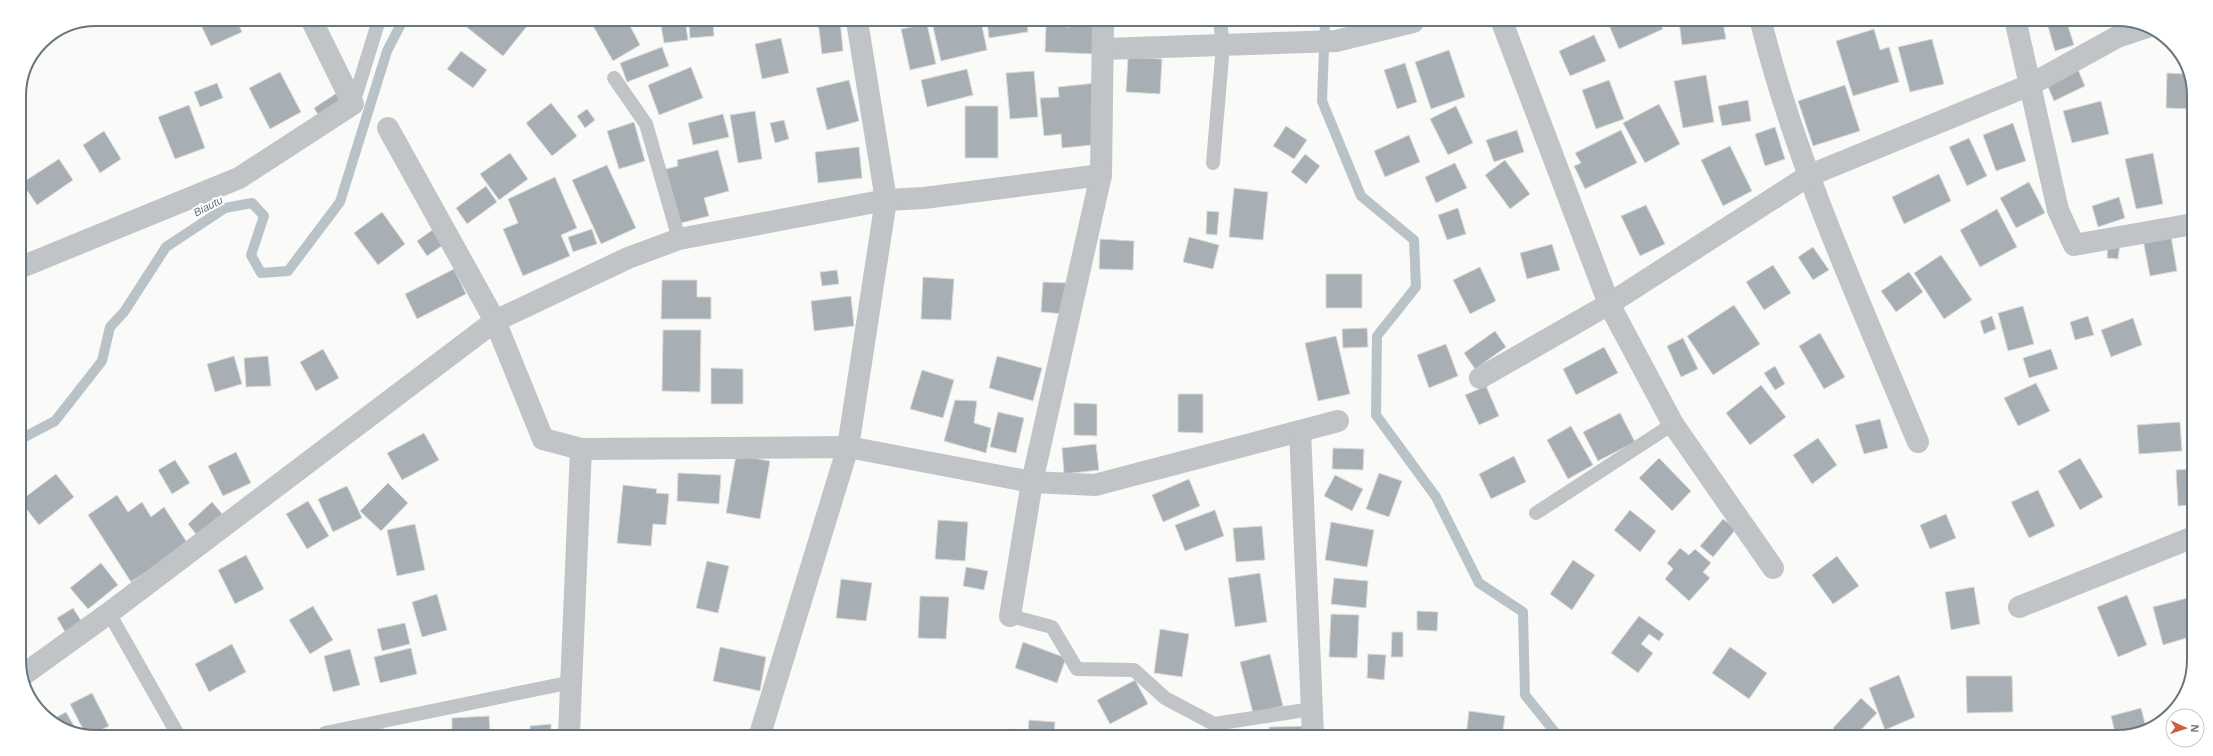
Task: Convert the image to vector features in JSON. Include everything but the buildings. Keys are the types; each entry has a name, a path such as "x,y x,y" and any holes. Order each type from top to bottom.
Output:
{"street":[{"path":"26,265 239,178 354,104 315,26"},
{"path":"761,730 848,448 886,200 858,26"},
{"path":"1010,616 1032,482 1101,175 1103,26"},
{"path":"1104,49 1336,40 1396,26"},
{"path":"1504,26 1609,304 1673,424 1773,568"},
{"path":"1761,26 1772,70 1808,176 1918,442"},
{"path":"2017,26 2058,210 2074,245 2187,225"},
{"path":"1480,378 1609,304 1808,176 2030,85 2117,37 2138,30"},
{"path":"388,128 495,322 542,439 581,449 848,448 1032,482 1095,485 1338,421"},
{"path":"27,672 108,613 495,322 628,258 679,239 886,200 924,198 1101,175"},
{"path":"1300,431 1313,730"},
{"path":"569,730 581,449"},
{"path":"2019,607 2187,540"}],"lane":[{"path":"354,104 377,26"},
{"path":"1213,163 1223,45 1221,26"},
{"path":"614,78 646,124 679,239"},
{"path":"1536,513 1673,424"},
{"path":"108,613 174,730"},
{"path":"1010,616 1052,627 1077,668 1134,670 1165,698 1214,724 1312,708"},
{"path":"345,730 572,682"}],"waterway":[{"name":"Biautu","path":"26,436 55,421 102,361 110,327 124,312 166,247 225,208 252,203 264,216 251,255 261,273 288,271 340,202 387,51 400,26"},
{"path":"1325,26 1322,101 1361,196 1414,240 1416,287 1377,336 1376,415 1436,497 1479,583 1523,612 1525,695 1553,730"}]}
